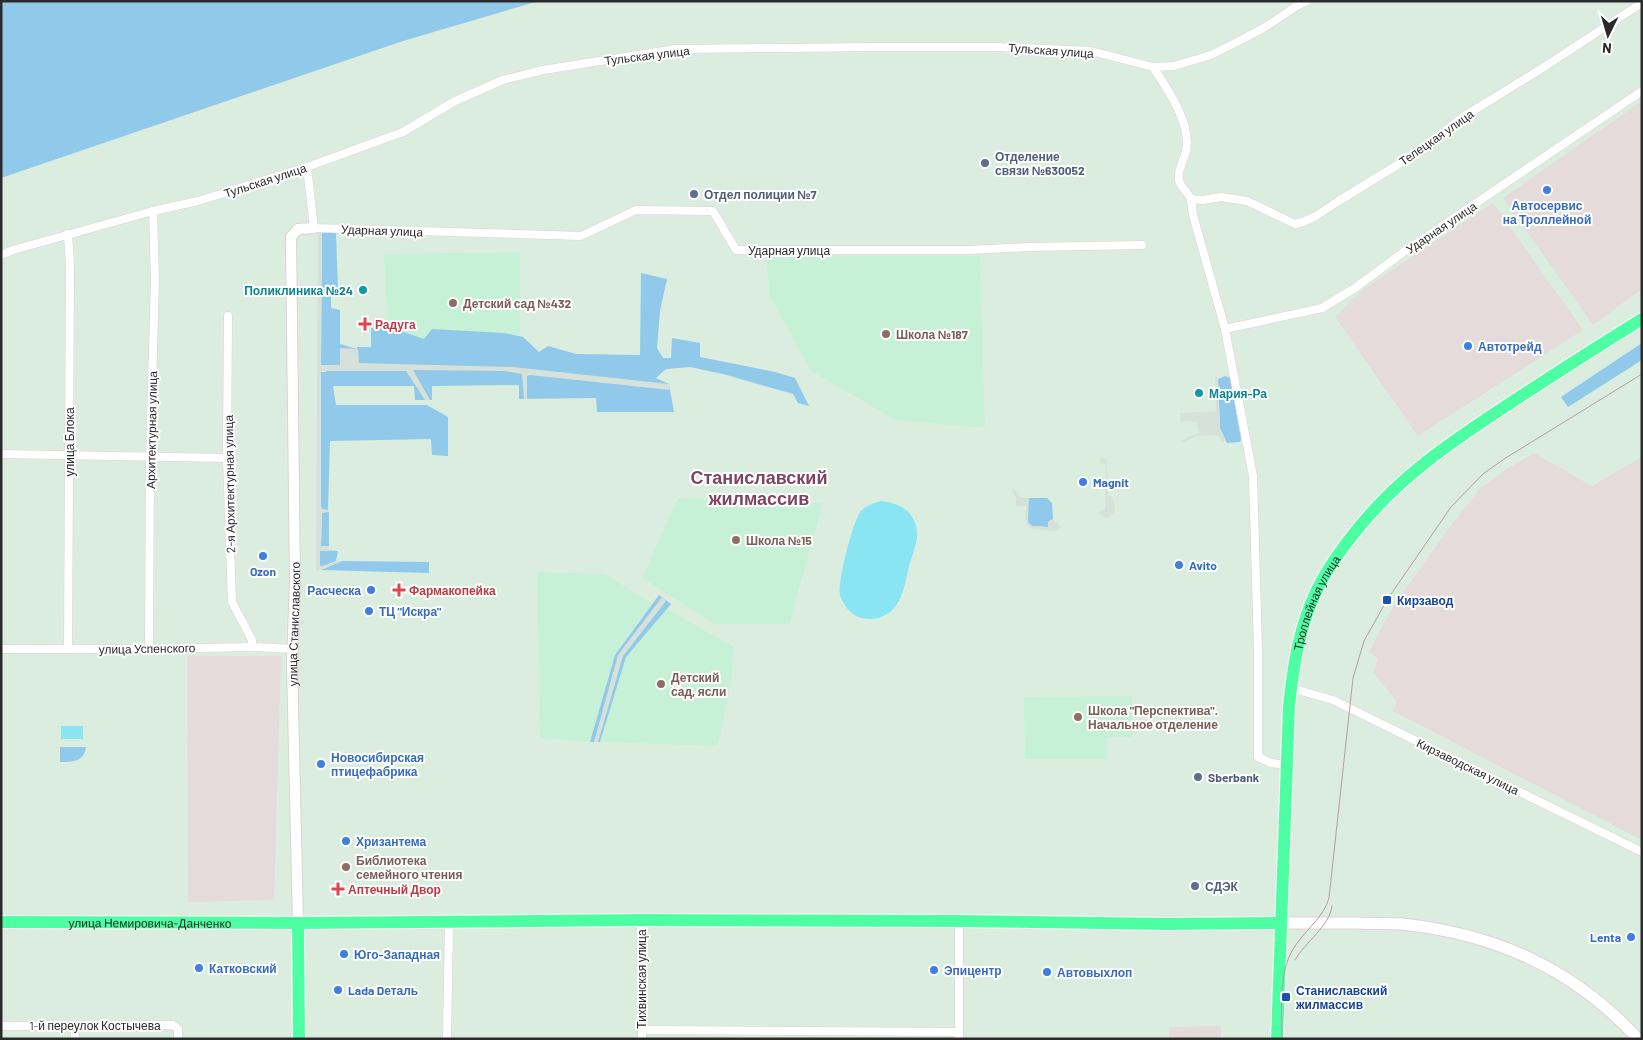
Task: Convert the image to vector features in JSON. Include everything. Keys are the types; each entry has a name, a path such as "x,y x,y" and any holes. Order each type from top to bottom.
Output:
{"main road":[{"name":"Троллейная улица","path":"1277,1039 1286,765 1291,688 1296,653 1305,619 1316,591 1340,551 1364,519 1395,487 1431,457 1506,405 1642,319"},
{"name":"улица Немировича-Данченко","path":"1,922 298,923 640,920 1167,924 1281,923"},
{"name":"улица Станиславского","path":"298,923 299,1039"},
{"path":"1281,923 1401,924 1457,932 1518,952 1555,971 1597,1000 1638,1039"}],"street":[{"name":"Тульская улица","path":"1,255 68,234 198,201 307,167 403,132 455,102 503,80 543,70 676,49 995,47 1090,51 1152,67 1174,66 1210,55 1267,26 1307,1"},
{"name":"Телецкая улица","path":"1191,200 1203,200 1222,196 1247,202 1295,224 1303,222 1316,216 1420,151 1463,117 1642,3"},
{"path":"1152,67 1166,87 1184,125 1186,150 1180,168 1179,181 1191,200 1193,215 1225,328 1253,476 1258,650 1258,757 1271,763 1286,765"},
{"name":"Ударная улица","path":"1225,328 1322,308 1355,288 1404,251 1642,91"},
{"path":"307,167 314,228"},
{"name":"Ударная улица","path":"314,228 581,236 636,210 713,211 736,250 969,250 1142,245"},
{"name":"Архитектурная улица","path":"149,649 150,457 155,280 153,211"},
{"name":"улица Станиславского","path":"298,923 292,663 294,649 294,581 291,236 298,229 314,228"},
{"name":"улица Блока","path":"68,234 70,264 68,649"},
{"name":"2-я Архитектурная улица","path":"228,316 227,458 232,602 252,640 252,647"},
{"path":"1,454 227,458"},
{"name":"улица Успенского","path":"1,649 252,647 294,649"},
{"name":"Кирзаводская улица","path":"1291,688 1333,700 1642,852"},
{"name":"Тихвинская улица","path":"640,920 642,1035"},
{"path":"642,1035 959,1036 959,921"},
{"path":"447,1039 449,922"},
{"name":"1-й переулок Костычева","path":"1,1026 173,1025 178,1029 178,1039"},
{"path":"75,1026 76,1039"}],"shaded area":[{"path":"1,1 539,1 403,41 1,178"},
{"path":"1642,101 1642,289 1593,325 1503,198"},
{"path":"1493,203 1583,330 1418,436 1335,317 1364,289"},
{"path":"318,231 322,233 321,365 340,365 340,348 358,349 359,363 513,367 669,384 670,390 530,375 527,376 527,399 524,399 522,374 505,371 413,370 430,400 425,400 406,371 321,371 321,506 322,509 329,512 322,513 321,546 329,546 329,551 320,551 320,565 321,567 336,561 342,561 316,571"},
{"path":"322,233 336,233 338,290 331,291 331,308 340,310 340,344 357,349 357,347 371,347 371,320 393,325 401,331 424,339 432,329 504,333 523,337 539,352 548,346 576,354 640,355 641,273 667,279 660,311 657,348 663,358 671,358 672,338 700,343 700,357 775,372 795,378 809,406 798,403 793,394 723,374 690,367 666,369 656,378 669,384 674,412 597,412 596,398 519,399 519,385 432,386 432,400 415,400 414,386 333,386 336,405 427,405 448,417 448,456 432,455 431,439 330,441 328,510 322,509 321,372 326,372 326,366 321,365"},
{"name":"Детский сад №432","path":"520,252 520,351 389,352 384,254"},
{"name":"Школа №187","path":"766,255 980,256 985,428 896,420 811,371 770,296"},
{"path":"1642,343 1642,360 1568,407 1561,397"},
{"path":"1215,375 1218,379 1220,428 1226,441 1222,442 1219,435 1196,436 1182,443 1182,440 1199,433 1197,422 1181,421 1180,413 1216,411"},
{"path":"1226,376 1230,378 1240,442 1227,443 1220,428 1218,379"},
{"path":"1534,453 1592,486 1642,457 1642,840 1393,711 1397,702 1373,672 1378,659 1369,652 1372,645 1396,602 1452,524 1479,490 1505,470"},
{"path":"1100,458 1106,459 1108,496 1111,496 1115,505 1114,512 1108,518 1099,514 1100,510 1105,510 1106,465 1100,463"},
{"path":"1013,488 1019,494 1019,497 1029,498 1028,522 1032,526 1048,527 1048,522 1053,519 1061,527 1056,531 1032,529 1026,523 1026,506 1016,506"},
{"name":"Школа №15","path":"678,498 823,503 789,624 715,624 642,578"},
{"path":"1028,498 1047,498 1052,503 1053,519 1048,522 1048,527 1032,526 1028,523"},
{"path":"881,501 896,504 912,516 917,529 917,537 901,597 897,604 886,615 875,619 865,619 853,614 843,603 840,595 841,578 850,538 861,511 873,503"},
{"path":"329,512 329,546 321,547 322,513"},
{"path":"320,550 338,551 336,561 320,567"},
{"path":"342,561 429,562 429,573 321,570"},
{"path":"537,572 605,574 652,604 615,655 590,742 540,738"},
{"path":"659,595 671,604 626,657 600,742 590,742 615,655"},
{"path":"662,597 666,601 623,656 598,742 594,742 618,655"},
{"path":"666,609 734,647 731,682 718,746 600,742 626,657"},
{"path":"187,656 281,656 274,900 188,902"},
{"name":"Школа \"Перспектива\". Начальное отделение","path":"1132,696 1132,737 1107,737 1107,759 1025,759 1024,697"},
{"path":"61,726 83,726 83,739 61,739"},
{"path":"60,747 86,747 83,756 77,760 60,762"},
{"path":"1221,1026 1221,1039 1169,1039 1169,1027"}],"tram line":[{"path":"1282,1039 1282,988 1287,964 1291,952 1320,916 1329,898 1353,678 1364,641 1387,600 1451,507 1483,474 1504,459 1642,374"},
{"path":"1295,960 1327,920 1332,906"}],"place":[{"name":"Отделение связи №630052","path":"985,163"},
{"name":"Автосервис на Троллейной","path":"1547,190"},
{"name":"Отдел полиции №7","path":"694,194"},
{"name":"Поликлиника №24","path":"363,290"},
{"name":"Детский сад №432","path":"453,303"},
{"name":"Радуга","path":"365,324"},
{"name":"Школа №187","path":"886,334"},
{"name":"Автотрейд","path":"1468,346"},
{"name":"Мария-Ра","path":"1199,393"},
{"name":"Magnit","path":"1083,482"},
{"name":"Школа №15","path":"736,540"},
{"name":"Ozon","path":"263,556"},
{"name":"Avito","path":"1179,565"},
{"name":"Расческа","path":"371,590"},
{"name":"Фармакопейка","path":"399,590"},
{"name":"Кирзавод","path":"1387,600"},
{"name":"ТЦ \"Искра\"","path":"369,611"},
{"name":"Детский сад, ясли","path":"661,684"},
{"name":"Школа \"Перспектива\". Начальное отделение","path":"1078,717"},
{"name":"Новосибирская птицефабрика","path":"321,764"},
{"name":"Sberbank","path":"1198,777"},
{"name":"Хризантема","path":"346,841"},
{"name":"Библиотека семейного чтения","path":"346,867"},
{"name":"СДЭК","path":"1195,886"},
{"name":"Аптечный Двор","path":"338,889"},
{"name":"Lenta","path":"1631,937"},
{"name":"Юго-Западная","path":"344,954"},
{"name":"Катковский","path":"199,968"},
{"name":"Эпицентр","path":"934,970"},
{"name":"Автовыхлоп","path":"1047,972"},
{"name":"Lada Dеталь","path":"338,990"},
{"name":"Станиславский жилмассив","path":"1286,997"}],"district":[{"name":"Станиславский жилмассив","path":"759,487"}]}
